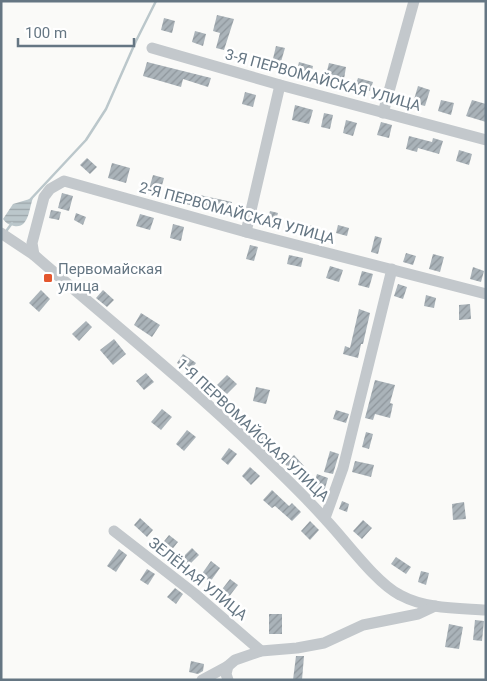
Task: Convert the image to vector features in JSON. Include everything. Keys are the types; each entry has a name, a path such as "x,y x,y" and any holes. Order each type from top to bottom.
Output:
{"street":[{"path":"383,113 414,1"},
{"name":"3-Я ПЕРВОМАЙСКАЯ УЛИЦА","path":"152,48 280,85 486,140"},
{"path":"246,232 280,85"},
{"name":"2-Я ПЕРВОМАЙСКАЯ УЛИЦА","path":"34,256 32,243 44,197 50,190 64,181 246,232 486,294"},
{"name":"1-Я ПЕРВОМАЙСКАЯ УЛИЦА","path":"1,234 34,256 256,450 325,518 387,586 415,602 435,606 486,610"},
{"path":"325,518 343,468 392,269"},
{"name":"ЗЕЛЁНАЯ УЛИЦА","path":"114,531 195,594 261,651"},
{"path":"202,680 228,666 235,660 261,651 297,648 324,643 363,625 418,614 435,606"},
{"path":"228,666 226,674 228,680"}],"shaded area":[{"path":"33,198 28,217 23,224 12,226 3,219 13,204"}],"building":[{"path":"217,15 234,19 224,50 216,48 220,33 213,31"},
{"path":"164,18 175,21 172,33 161,30"},
{"path":"195,31 206,34 203,46 192,42"},
{"path":"276,46 285,48 280,65 272,63"},
{"path":"147,62 211,78 208,87 183,79 181,87 143,76"},
{"path":"299,62 313,66 311,74 297,70"},
{"path":"329,63 346,67 344,79 326,75"},
{"path":"358,78 373,82 370,91 355,87"},
{"path":"418,86 430,90 425,106 413,103"},
{"path":"245,92 256,95 253,107 242,104"},
{"path":"441,100 454,103 451,115 438,111"},
{"path":"472,100 486,104 486,122 466,116"},
{"path":"295,105 313,110 309,124 292,120"},
{"path":"324,113 333,115 330,129 321,127"},
{"path":"346,120 357,123 353,136 343,133"},
{"path":"381,122 392,125 389,138 377,135"},
{"path":"409,136 432,142 433,138 443,141 439,154 418,148 417,152 406,149"},
{"path":"459,150 472,154 469,165 456,161"},
{"path":"87,158 97,167 90,174 80,165"},
{"path":"112,163 130,168 126,183 108,178"},
{"path":"153,175 164,178 159,196 148,193"},
{"path":"172,189 232,202 228,215 169,201"},
{"path":"62,193 73,196 69,211 58,208"},
{"path":"51,210 61,212 59,220 49,218"},
{"path":"270,211 278,213 274,227 266,225"},
{"path":"76,213 86,217 83,225 74,220"},
{"path":"140,214 154,218 150,230 136,226"},
{"path":"173,224 184,227 181,241 170,238"},
{"path":"305,224 316,227 314,234 303,231"},
{"path":"338,225 349,228 347,236 336,233"},
{"path":"375,236 382,238 378,254 371,252"},
{"path":"250,245 258,247 254,261 246,259"},
{"path":"406,253 416,256 413,265 403,262"},
{"path":"433,254 444,257 440,272 429,269"},
{"path":"289,255 303,258 301,267 287,264"},
{"path":"330,266 343,270 339,282 326,278"},
{"path":"473,267 484,271 481,282 470,279"},
{"path":"362,271 373,274 369,288 358,285"},
{"path":"398,284 407,287 403,299 394,296"},
{"path":"41,290 50,299 39,312 29,303"},
{"path":"103,290 114,300 107,307 96,298"},
{"path":"426,295 436,298 434,308 424,306"},
{"path":"470,304 471,319 459,320 459,305"},
{"path":"359,309 370,313 358,358 343,354 345,346 350,348"},
{"path":"141,313 160,325 152,337 134,325"},
{"path":"86,321 92,327 79,341 72,334"},
{"path":"114,339 126,354 113,365 100,350"},
{"path":"183,354 196,363 189,372 177,363"},
{"path":"146,373 154,382 144,390 136,381"},
{"path":"227,375 237,384 227,394 217,385"},
{"path":"375,380 395,385 390,403 393,404 390,418 375,414 373,420 365,418"},
{"path":"256,387 270,390 266,404 253,401"},
{"path":"162,409 172,417 161,430 151,422"},
{"path":"336,410 349,414 346,423 333,419"},
{"path":"187,430 196,437 184,451 176,444"},
{"path":"259,430 273,443 267,449 253,436"},
{"path":"366,432 373,434 369,449 362,447"},
{"path":"229,448 237,454 228,465 221,459"},
{"path":"330,451 339,454 333,474 324,472"},
{"path":"294,455 304,466 295,474 285,464"},
{"path":"355,461 374,465 371,477 352,472"},
{"path":"250,467 260,476 251,485 242,476"},
{"path":"317,474 328,478 323,495 311,492"},
{"path":"272,490 289,506 292,503 301,512 292,521 275,506 272,508 263,500"},
{"path":"342,501 349,504 347,512 339,509"},
{"path":"464,502 466,519 453,520 452,504"},
{"path":"140,518 153,530 147,537 134,525"},
{"path":"363,520 372,528 362,539 353,531"},
{"path":"310,521 319,530 310,540 301,531"},
{"path":"169,535 178,542 170,552 161,545"},
{"path":"192,548 199,555 188,566 181,559"},
{"path":"119,549 127,555 116,572 107,566"},
{"path":"396,557 411,567 406,574 391,564"},
{"path":"211,561 220,568 210,582 201,575"},
{"path":"147,569 155,574 148,585 140,580"},
{"path":"421,571 429,573 426,585 418,582"},
{"path":"230,579 238,585 228,598 220,592"},
{"path":"175,588 183,594 176,604 167,597"},
{"path":"269,614 282,614 282,634 269,634"},
{"path":"475,620 484,621 482,641 473,640"},
{"path":"449,624 463,627 459,649 445,647"},
{"path":"296,656 304,656 302,680 293,680"},
{"path":"191,661 204,664 203,671 198,674 189,672"}],"waterway":[{"path":"29,201 86,140 106,109 156,1"},
{"path":"7,230 12,223"}],"place":[{"name":"Первомайская улица","path":"48,278"}]}
